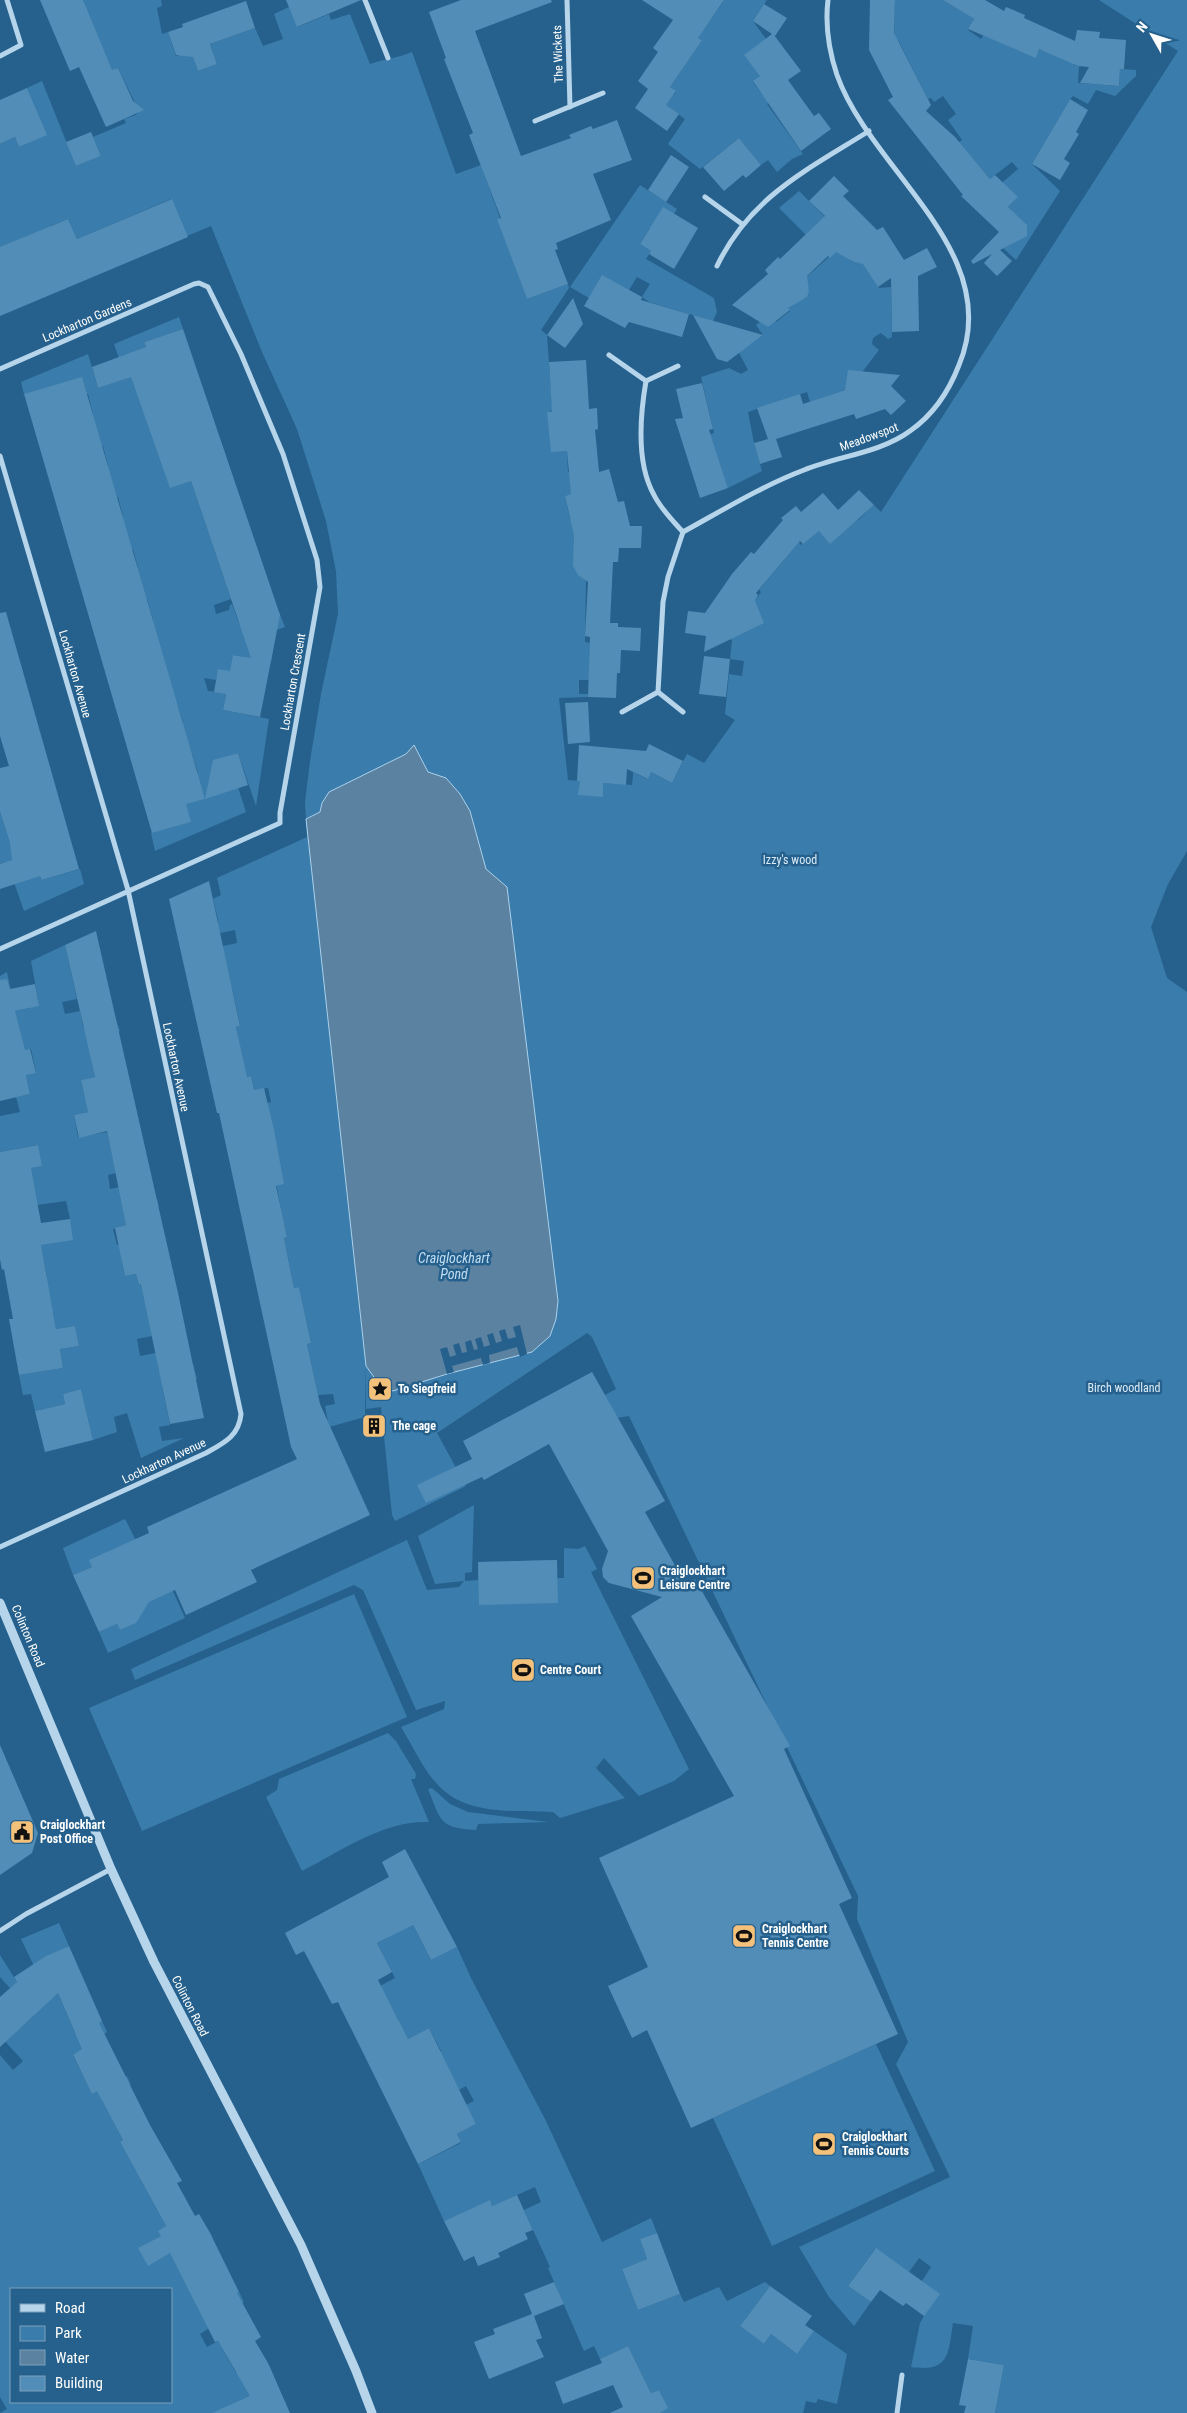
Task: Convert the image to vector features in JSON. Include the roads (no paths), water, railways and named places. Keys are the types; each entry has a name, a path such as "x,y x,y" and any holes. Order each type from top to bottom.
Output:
{"street":[{"path":"0,56 22,45 7,0"},
{"path":"366,0 388,58"},
{"name":"The Wickets","path":"566,0 570,107"},
{"name":"Meadowspot","path":"683,532 775,482 820,464 856,454 909,433 943,398 954,378 966,344 970,312 958,264 940,232 869,131 838,76 831,55 828,31 828,0"},
{"path":"535,120 603,93"},
{"path":"716,266 742,224 783,184 869,131"},
{"path":"705,197 742,224"},
{"name":"Lockharton Crescent","path":"0,949 280,823 280,812 320,587 317,560 283,454 241,354 208,286 199,283 182,290"},
{"name":"Lockharton Gardens","path":"0,369 182,290"},
{"path":"609,355 646,381"},
{"path":"646,381 678,366"},
{"path":"646,381 640,430 644,464 653,494 683,532 668,577 663,602 658,692"},
{"name":"Lockharton Avenue","path":"0,456 128,890 240,1409 238,1429 231,1438 206,1453 0,1547"},
{"path":"622,712 658,692"},
{"path":"658,692 683,712"},
{"name":"Colinton Road","path":"0,1603 111,1869 181,2016 301,2245 356,2371 372,2413"},
{"path":"0,1931 26,1914 111,1869"},
{"path":"897,2413 902,2375"}],"water":[{"name":"Craiglockhart Pond","path":"414,745 428,772 446,778 460,794 470,811 486,869 507,887 558,1301 556,1319 550,1336 532,1352 447,1374 393,1391 376,1380 366,1366 306,819 320,812 322,803 329,792 406,754"}],"place":[{"name":"To Siegfreid","path":"380,1389"},
{"name":"The cage","path":"374,1426"},
{"name":"Craiglockhart Leisure Centre","path":"643,1578"},
{"name":"Centre Court","path":"523,1670"},
{"name":"Craiglockhart Post Office","path":"22,1832"},
{"name":"Craiglockhart Tennis Centre","path":"744,1936"},
{"name":"Craiglockhart Tennis Courts","path":"824,2144"}],"park label":[{"name":"Izzy's wood","path":"790,860"},
{"name":"Birch woodland","path":"1124,1388"}]}
